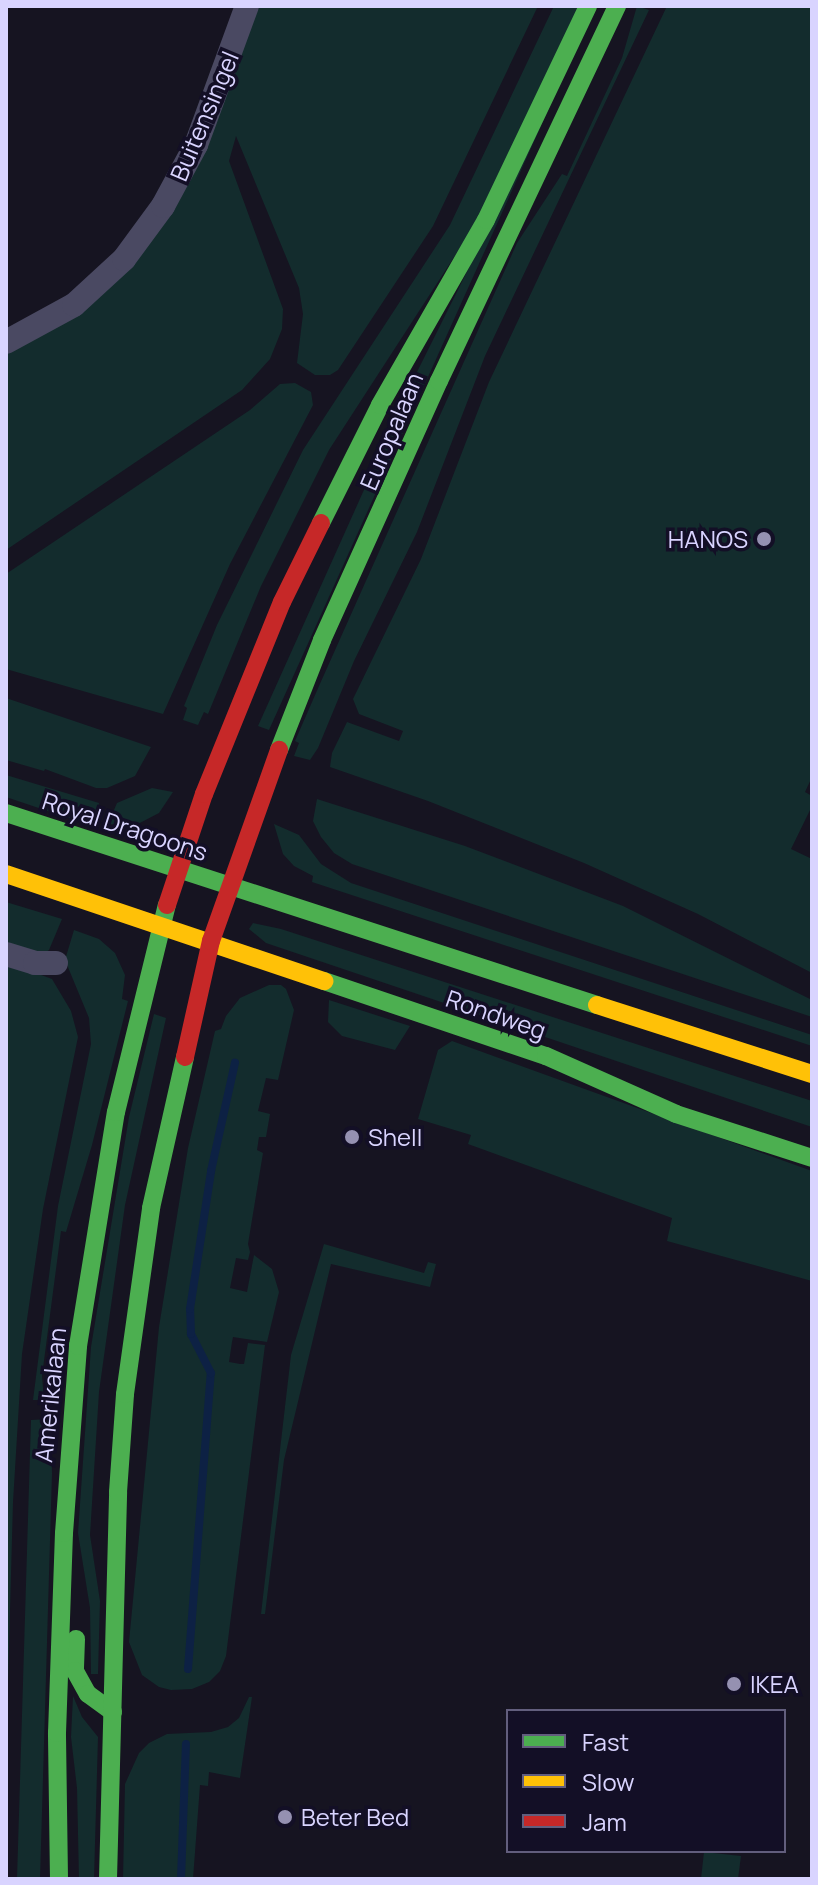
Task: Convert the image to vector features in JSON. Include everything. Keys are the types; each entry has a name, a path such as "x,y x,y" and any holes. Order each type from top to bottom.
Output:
{"main road":[{"name":"Europalaan","path":"161,923 261,650 313,537 393,382 464,264 588,6"},
{"name":"Europalaan","path":"211,941 229,884 322,640 439,381 617,6"},
{"name":"Royal Dragoons","path":"6,813 229,884"},
{"path":"6,874 161,923"},
{"name":"Rondweg","path":"229,884 812,1074"},
{"name":"Rondweg","path":"161,923 546,1056 676,1114 812,1158"},
{"name":"Amerikalaan","path":"59,1879 57,1733 64,1533 78,1346 98,1201 161,923"},
{"path":"108,1879 118,1492 134,1314 166,1129 211,941"},
{"path":"64,1533 75,1608 75,1671 88,1694 113,1712"}],"street":[{"name":"Buitensingel","path":"6,342 74,305 124,259 163,206 196,145 247,6"},
{"path":"6,954 35,963 56,963"}],"green space":[{"path":"259,6 538,6 433,226 338,370 330,375 315,375 297,363 303,314 299,288 236,136 229,161 283,309 282,329 270,359 242,390 6,550 6,352 103,292"},
{"path":"554,6 580,6 480,217 329,450 261,586 208,714 204,712 198,725 183,720 187,708 184,706 217,625 303,450 450,225"},
{"path":"637,6 649,10 485,356 417,532 354,661 318,748 310,760 294,756 299,743 295,741 517,243 562,174 567,176 622,58"},
{"path":"667,6 812,6 812,777 805,792 812,796 812,806 791,849 812,859 812,973 698,914 584,863 428,801 330,767 332,753 347,722 399,741 403,731 359,714 353,699 421,559 489,382"},
{"path":"555,95 269,730 258,726 416,374"},
{"path":"295,383 311,392 313,405 230,564 163,714 6,669 6,574 250,410 280,384"},
{"path":"6,698 151,747 135,776 107,788 96,788 45,769 6,760"},
{"path":"6,775 99,803 92,826 6,797"},
{"path":"152,788 173,792 159,813 134,826 108,824 117,803"},
{"path":"317,799 465,846 623,906 812,1000 812,1017 352,864 334,853 321,837 313,821"},
{"path":"274,824 299,835 321,864 351,883 812,1035 812,1046 312,882 313,876 294,866 283,854"},
{"path":"6,902 62,919 49,950 45,953 6,946"},
{"path":"253,923 281,929 812,1101 812,1127 266,943 249,929"},
{"path":"74,930 99,939 115,953 125,975 122,999 128,1001 92,1145 66,1232 61,1231 42,1376 44,1400 33,1400 58,1206 91,1044 89,1018 65,960"},
{"path":"6,962 52,979 71,1011 78,1037 43,1209 22,1354 13,1502 6,1756"},
{"path":"269,985 281,985 286,989 294,1010 278,1080 266,1078 258,1111 270,1114 266,1137 259,1137 257,1150 263,1153 248,1244 250,1252 248,1260 236,1258 230,1288 247,1292 254,1255 272,1269 279,1292 267,1342 233,1337 229,1362 244,1364 248,1343 265,1345 226,1656 220,1671 209,1682 192,1689 171,1690 159,1687 142,1675 129,1642 159,1327 188,1148 215,1031 221,1029 226,1016 240,998"},
{"path":"329,1000 410,1026 395,1050 342,1036 328,1022"},
{"path":"154,1014 166,1018 125,1205 99,1392 90,1535 100,1601 98,1674 91,1674 90,1608 78,1533 91,1347 129,1117"},
{"path":"452,1041 812,1171 812,1281 667,1241 672,1218 468,1144 471,1135 418,1119 438,1050"},
{"path":"324,1244 424,1273 428,1262 436,1264 430,1287 331,1264 284,1460 265,1614 261,1614 291,1355"},
{"path":"50,1419 52,1473 40,1879 17,1879 31,1420"},
{"path":"73,1696 82,1717 98,1737 94,1879 79,1879 77,1788 71,1737"},
{"path":"249,1697 252,1697 240,1778 209,1772 208,1786 200,1785 193,1879 123,1879 125,1784 139,1753 149,1743 167,1734 211,1732 228,1727 239,1718"},
{"path":"704,1853 741,1856 738,1879 701,1879"}],"waterway":[{"path":"188,1669 211,1373 191,1334 190,1309 211,1171 235,1063"},
{"path":"181,1879 186,1744"}],"traffic: fast":[{"path":"321,523 380,405 486,220 588,6"},
{"path":"279,750 322,640 439,381 617,6"},
{"path":"6,813 597,1005"},
{"path":"59,1879 57,1733 64,1533 78,1346 116,1112 167,905"},
{"path":"324,981 546,1056 676,1114 812,1158"},
{"path":"108,1879 118,1492 125,1394 151,1208 185,1057"},
{"path":"76,1639 75,1671 88,1694 113,1712"}],"traffic: slow":[{"path":"6,874 324,981"},
{"path":"597,1005 812,1074"}],"traffic: jam":[{"path":"167,905 204,794 282,602 321,523"},
{"path":"185,1057 211,941 279,750"}],"place":[{"name":"HANOS","path":"764,539"},
{"name":"Shell","path":"352,1137"},
{"name":"IKEA","path":"734,1684"},
{"name":"Beter Bed","path":"285,1817"}]}
